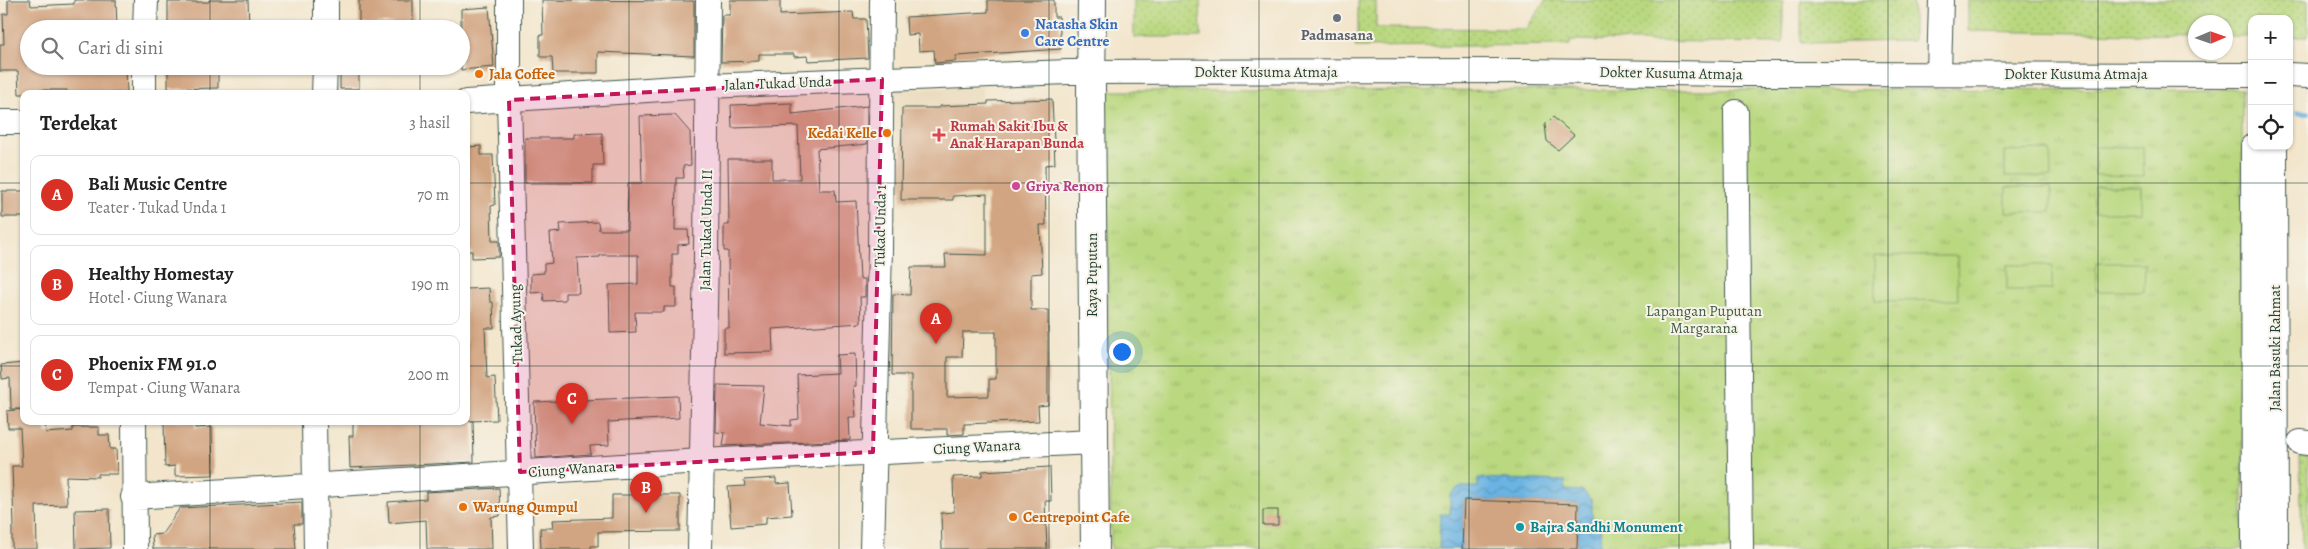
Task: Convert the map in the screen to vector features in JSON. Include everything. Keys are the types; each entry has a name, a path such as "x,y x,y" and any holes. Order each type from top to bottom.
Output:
{"main road":[{"name":"Raya Puputan","path":"1092,0 1095,549"}],"street":[{"path":"145,20 146,0"},
{"path":"326,0 326,20"},
{"name":"Tukad Ayung","path":"509,0 508,100 521,549"},
{"name":"Jalan Tukad Unda II","path":"700,549 706,258 708,0"},
{"name":"Tukad Unda 1","path":"872,549 873,452 880,250 882,0"},
{"path":"1939,73 1941,0"},
{"name":"Dokter Kusuma Atmaja","path":"1091,73 1528,71 1736,74 2248,75"},
{"name":"Jalan Tukad Unda","path":"470,102 707,86 1091,73"},
{"path":"144,75 144,90"},
{"path":"324,90 325,75"},
{"path":"2293,75 2308,76"},
{"path":"1736,112 1741,549"},
{"path":"0,122 20,122"},
{"name":"Jalan Basuki Rahmat","path":"2253,150 2254,549"},
{"name":"Jalan Basuki Rahmat","path":"2275,150 2276,549"},
{"path":"134,425 133,497 136,549"},
{"path":"314,425 316,549"},
{"name":"Ciung Wanara","path":"133,497 701,461 1093,442"}],"highlighted area":[{"path":"882,79 873,452 520,472 509,100"}],"shaded area":[{"name":"Rumah Sakit Ibu & Anak Harapan Bunda","path":"982,87 985,201 892,205 895,90"}],"green space":[{"path":"1134,0 1200,0 1201,37 1134,37"},
{"path":"1358,0 1376,0 1376,28 1526,29 1546,0 1783,0 1783,43 1570,40 1570,45 1355,47 1358,36"},
{"path":"1801,0 1913,0 1913,41 1801,43"},
{"path":"1968,0 2308,0 2308,37 2293,37 2293,15 2248,15 2248,36 2233,36 2233,15 2188,15 2188,35 1968,31"},
{"name":"Lapangan Puputan Margarana","path":"2242,89 2243,549 1111,549 1106,91"},
{"path":"2095,147 2143,147 2144,176 2095,175"},
{"path":"2050,150 2051,177 2005,177 2005,151"},
{"path":"2094,186 2141,186 2141,212 2094,212"},
{"path":"2006,187 2051,187 2051,212 2006,212"},
{"path":"1875,256 1957,256 1958,300 1875,301"},
{"path":"2096,263 2145,263 2144,291 2096,291"},
{"path":"2007,265 2052,265 2052,290 2007,290"},
{"path":"2300,457 2308,457 2308,549 2302,549"}],"water":[{"path":"1478,478 1565,481 1565,490 1583,491 1592,501 1592,518 1601,519 1600,549 1577,549 1578,504 1464,500 1462,549 1439,549 1440,514 1450,514 1450,495 1459,487 1478,487"}],"building":[{"path":"8,0 30,0 31,6 74,4 74,0 116,0 117,20 20,20 20,75 126,75 127,90 20,90 19,94 18,71 0,71 0,44 4,44 3,14 8,14"},
{"path":"209,0 248,0 249,20 168,20 168,2 209,2"},
{"path":"359,0 413,0 413,20 359,20"},
{"path":"542,0 694,1 694,56 598,52 598,73 553,73 552,57 540,57 540,35 543,35"},
{"path":"730,0 780,0 780,15 853,12 854,19 866,19 868,58 808,61 807,56 794,57 794,54 759,54 759,61 721,62 722,15 730,15"},
{"path":"988,0 1054,0 1054,17 1059,17 1061,49 956,56 956,61 935,63 934,50 919,51 918,34 907,35 906,17 988,12"},
{"path":"489,7 494,67 470,69 470,20 461,20 461,9"},
{"path":"168,75 218,75 218,88 168,89"},
{"path":"340,75 359,75 359,89 340,89"},
{"path":"1052,99 1055,164 1045,165 1046,225 1040,225 1042,273 1031,274 1031,310 1048,310 1048,405 1038,406 1039,421 964,424 964,434 947,435 947,429 911,429 911,375 892,375 893,294 910,295 911,267 946,267 945,254 987,255 987,194 953,196 953,200 901,200 902,108 940,108 940,106 988,104 988,101","holes":["963,332 996,332 996,379 989,379 989,396 947,397 947,357 962,357"]},
{"path":"792,103 792,114 867,106 867,144 817,149 819,190 835,190 836,202 856,201 860,279 865,279 865,297 860,297 861,323 772,329 773,352 724,353 724,328 729,328 728,251 724,251 724,225 729,225 728,159 772,159 772,179 800,179 798,126 732,128 731,105"},
{"path":"675,115 690,132 691,165 683,166 684,178 676,178 675,230 688,230 689,244 678,245 678,254 672,254 672,287 676,287 676,307 664,307 664,312 635,312 636,332 610,333 609,285 638,284 638,255 600,255 600,257 577,258 579,293 565,293 565,300 544,301 543,292 531,293 531,274 544,273 544,264 552,263 550,233 561,232 560,224 598,222 599,230 627,230 628,183 642,183 640,116"},
{"path":"1553,117 1574,135 1558,150 1547,141 1545,125"},
{"path":"602,133 603,165 593,165 593,183 525,183 525,138 574,138 574,134"},
{"path":"481,146 481,155 493,155 495,205 491,206 492,241 499,241 499,257 472,258 472,251 470,251 470,147"},
{"path":"2,191 20,191 20,217 2,217"},
{"path":"489,288 490,302 493,302 494,328 485,328 487,378 495,377 497,420 470,421 470,289"},
{"path":"855,354 856,386 853,386 856,417 849,417 850,440 723,446 725,433 716,432 717,385 764,386 760,423 791,426 791,420 799,419 797,375 838,373 837,355"},
{"path":"20,363 20,409 11,409 10,378 2,379 1,365"},
{"path":"678,396 679,418 608,422 609,445 590,446 591,454 536,458 534,402"},
{"path":"20,409 20,425 45,425 46,433 73,431 73,427 99,427 99,435 109,435 110,449 116,449 117,474 98,474 98,477 66,476 67,505 36,506 37,549 12,549 12,527 14,527 12,466 22,466 20,428 8,428 7,411"},
{"path":"470,421 473,421 474,462 350,468 349,436 353,436 353,425 470,425"},
{"path":"164,425 195,425 195,428 212,427 213,475 175,476 175,466 165,467"},
{"path":"1050,467 1051,501 1045,501 1047,549 942,549 941,513 954,512 953,477 982,476 982,471"},
{"path":"776,478 776,484 790,483 792,515 766,517 766,524 731,527 728,487 745,486 744,480"},
{"path":"499,488 500,516 491,517 492,549 427,549 426,520 389,523 388,502 426,499 426,492"},
{"path":"612,495 680,495 680,531 598,532 598,546 591,546 591,549 541,549 540,528 553,528 552,520 612,518"},
{"name":"Bajra Sandhi Monument","path":"1464,500 1578,504 1577,549 1462,549"},
{"path":"302,502 302,524 294,524 296,549 153,549 152,535 162,534 180,508"},
{"path":"109,509 110,548 76,549 75,510"},
{"path":"1263,510 1278,510 1278,525 1263,525"}],"waterway":[{"path":"2299,113 2308,113"}],"place":[{"name":"Padmasana","path":"1337,18"},
{"name":"Natasha Skin Care Centre","path":"1025,33"},
{"name":"Jala Coffee","path":"479,74"},
{"name":"Kedai Kelle","path":"887,133"},
{"name":"Rumah Sakit Ibu & Anak Harapan Bunda","path":"939,135"},
{"name":"Griya Renon","path":"1016,186"},
{"name":"Bali Music Centre","path":"936,344"},
{"name":"Phoenix FM 91.0","path":"572,424"},
{"name":"Warung Qumpul","path":"463,507"},
{"name":"Healthy Homestay","path":"646,513"},
{"name":"Centrepoint Cafe","path":"1013,517"},
{"name":"Bajra Sandhi Monument","path":"1520,527"}]}
